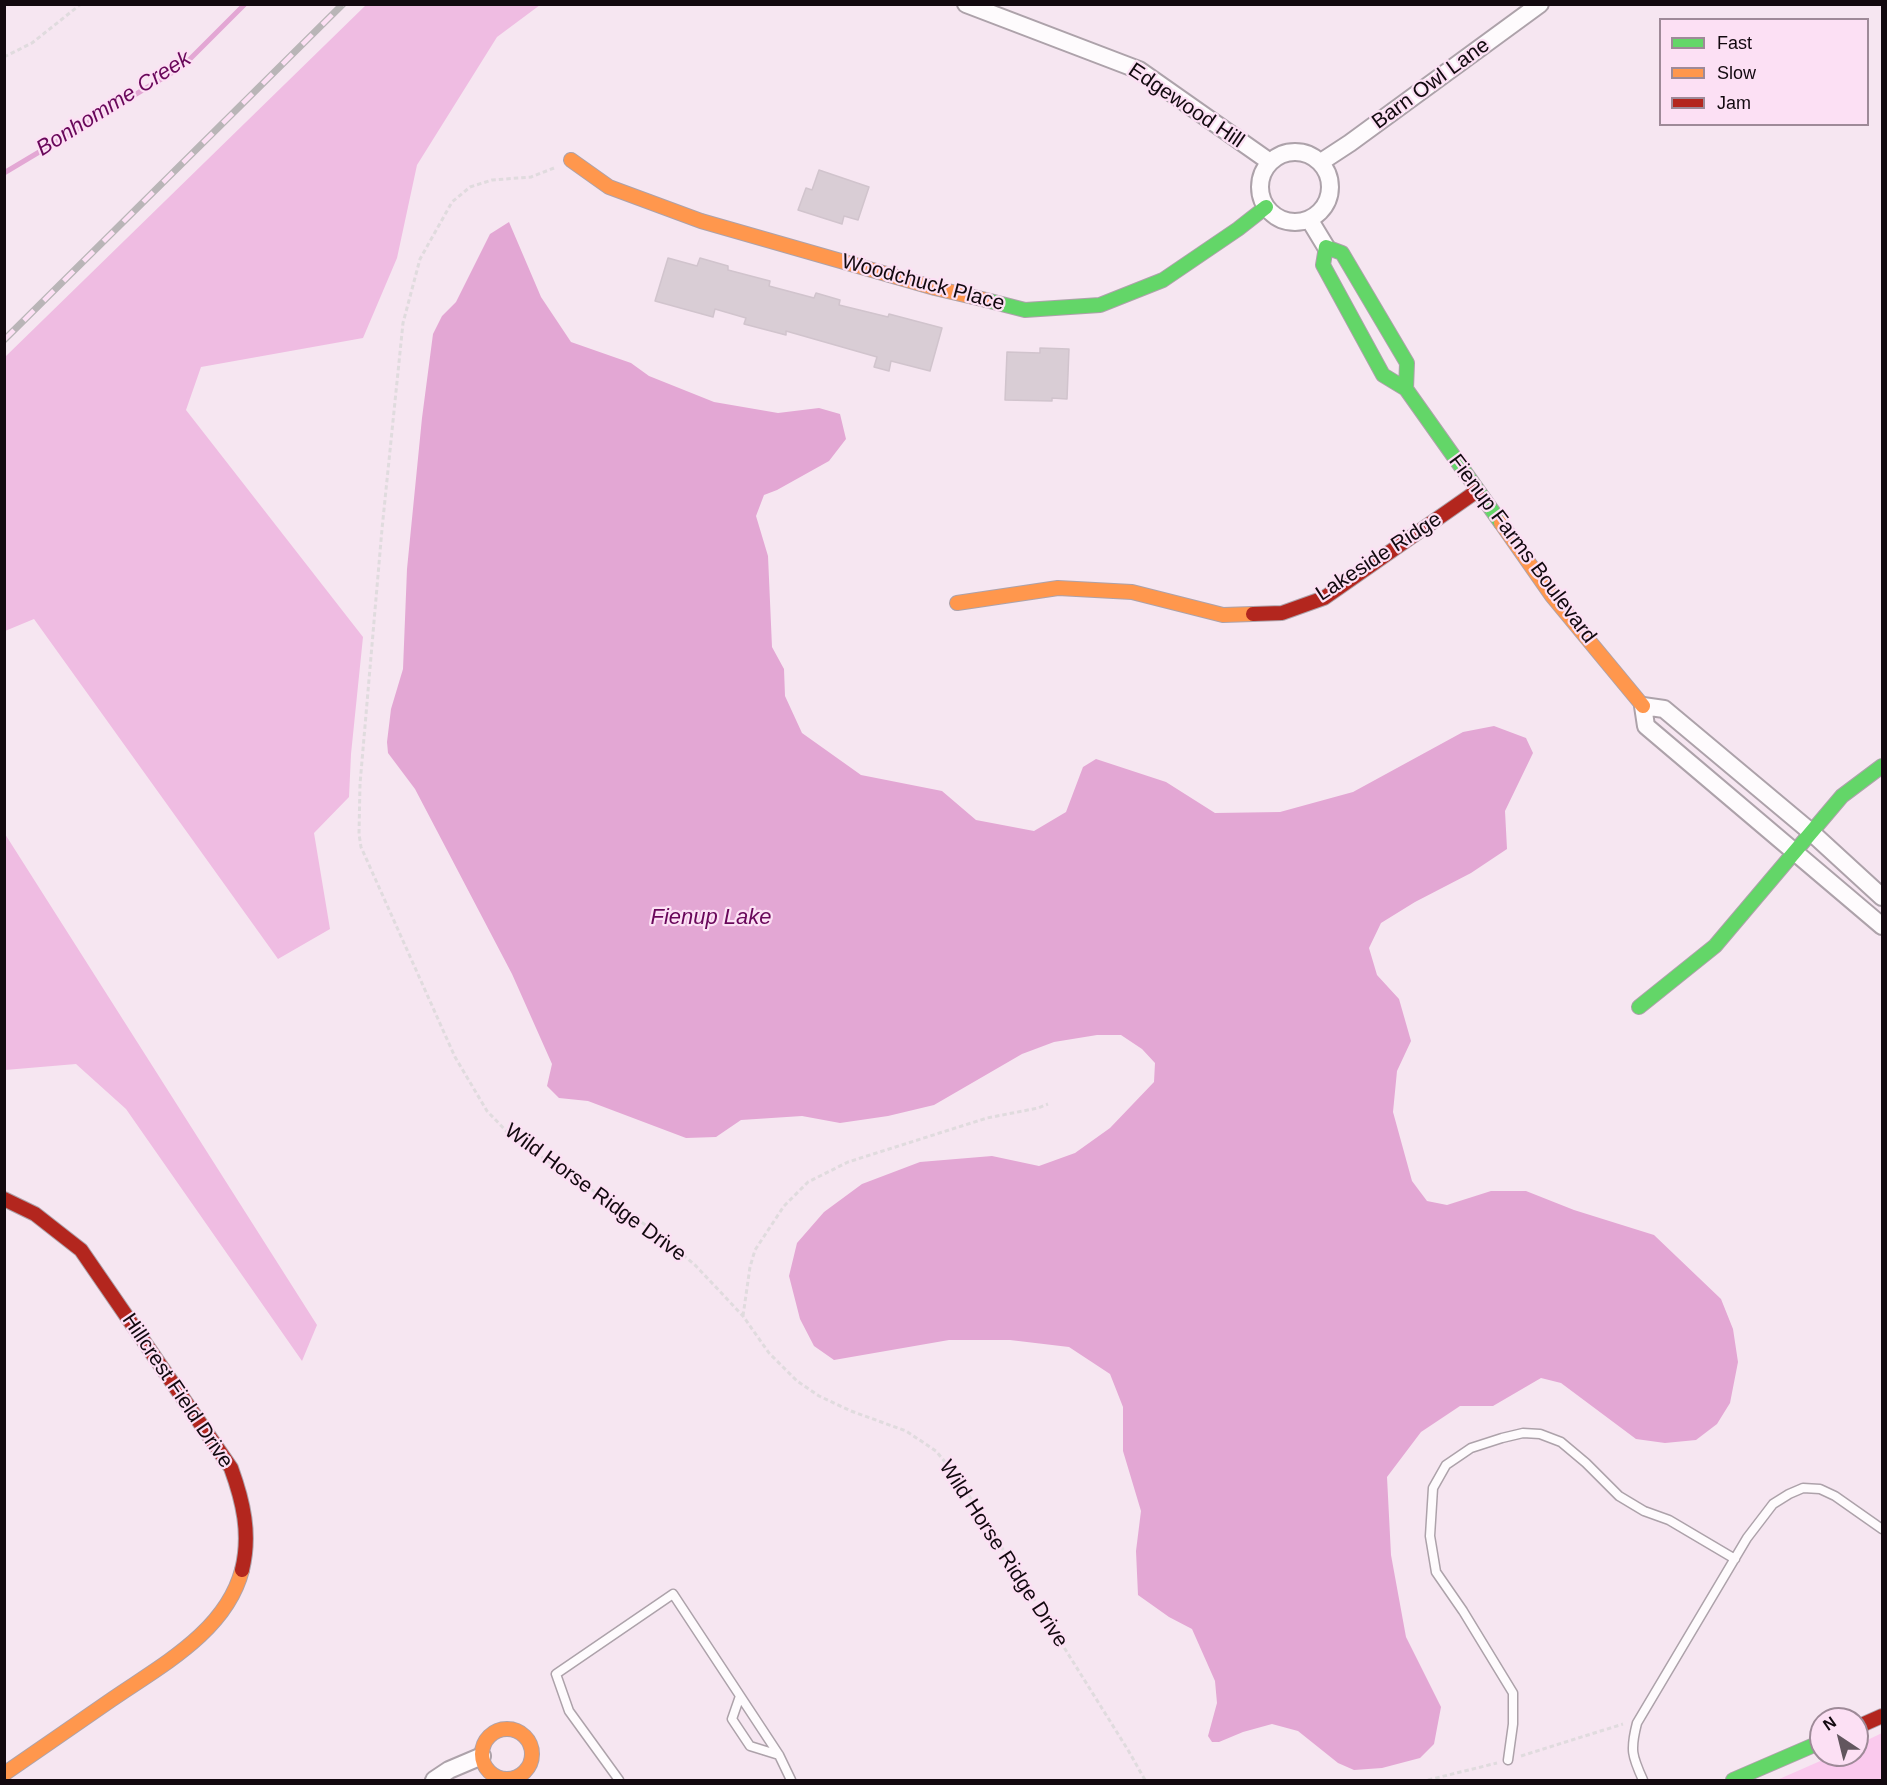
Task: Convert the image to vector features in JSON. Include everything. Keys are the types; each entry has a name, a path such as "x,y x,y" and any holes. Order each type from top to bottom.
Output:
{"street":[{"name":"Edgewood Hill","path":"966,4 1139,70 1270,162"},
{"name":"Barn Owl Lane","path":"1321,162 1540,4"},
{"path":"1289,152 1301,152 1321,162 1327,171 1330,193 1319,213 1298,222 1275,215 1266,207 1261,196 1260,184 1263,172 1270,162 1289,152"},
{"name":"Woodchuck Place","path":"571,160 609,187 701,221 935,288 1025,309 1100,305 1163,280 1266,207"},
{"name":"Fienup Farms Boulevard","path":"1309,219 1326,247 1342,253 1407,363 1406,389"},
{"name":"Fienup Farms Boulevard","path":"1326,247 1323,266 1383,375 1406,389 1552,596 1643,706 1646,726 1882,927"},
{"name":"Lakeside Ridge","path":"957,603 1058,588 1132,592 1223,615 1282,613 1323,598 1477,491"},
{"path":"1643,706 1664,709 1811,832 1882,897"},
{"path":"1639,1007 1715,946 1842,796 1882,766"},
{"name":"Hillcrest Field Drive","path":"4,1199 26,1207 81,1250 231,1468 243,1502 246,1532 243,1567 231,1597 212,1623 187,1648 4,1774"},
{"path":"1733,1780 1809,1747"},
{"path":"434,1780 482,1756"}],"lane":[{"path":"1508,1760 1513,1724 1513,1693 1463,1611 1436,1572 1430,1536 1433,1488 1446,1465 1472,1449 1502,1438 1523,1433 1540,1434 1561,1442 1619,1496 1644,1511 1670,1520 1735,1559"},
{"path":"1643,1780 1632,1756 1637,1723 1757,1522 1773,1504 1803,1488 1820,1488 1882,1529"},
{"path":"619,1780 569,1711 556,1674 673,1594 779,1755 790,1780"},
{"path":"740,1696 732,1719 750,1746 779,1755"}],"path":[{"path":"4,57 32,43 81,4"},
{"name":"Wild Horse Ridge Drive","path":"571,160 531,177 492,180 470,187 452,202 420,259 403,323 374,614 360,784 360,847 454,1058 487,1111 514,1139 658,1233 696,1266 742,1316 769,1353 797,1381 819,1396 851,1411 906,1431 936,1451 955,1474 984,1519 1145,1780"},
{"path":"742,1316 755,1250 784,1206 808,1182 848,1162 987,1118 1048,1104"},
{"path":"1428,1780 1508,1760 1602,1730 1637,1723"}],"shaded area":[{"path":"366,5 540,5 497,37 417,165 397,258 363,338 201,367 186,410 363,637 349,797 314,833 330,929 278,959 34,619 5,631 5,357"},
{"path":"5,834 317,1325 302,1361 126,1109 76,1064 5,1070"},
{"path":"1882,1733 1882,1780 1777,1780 1809,1766 1869,1767 1869,1739"}],"water":[{"name":"Fienup Lake","path":"509,222 541,297 571,342 631,363 649,376 714,402 778,413 819,408 840,414 846,439 829,461 764,495 756,516 768,556 772,647 784,669 785,696 802,733 861,775 942,791 976,820 1034,831 1066,812 1083,767 1096,759 1166,782 1215,813 1280,812 1353,792 1463,732 1494,726 1526,738 1533,753 1505,811 1507,849 1471,873 1415,902 1381,923 1369,948 1377,975 1399,999 1411,1041 1397,1071 1393,1112 1412,1181 1427,1201 1447,1205 1491,1191 1526,1191 1574,1210 1654,1235 1721,1299 1733,1329 1738,1362 1730,1403 1717,1424 1696,1440 1665,1443 1636,1439 1561,1383 1541,1378 1493,1406 1460,1406 1421,1432 1387,1477 1391,1555 1406,1637 1441,1707 1434,1744 1420,1758 1382,1768 1354,1770 1338,1763 1298,1731 1272,1724 1219,1742 1212,1742 1208,1736 1217,1703 1215,1681 1192,1629 1169,1617 1138,1595 1136,1551 1141,1511 1123,1451 1123,1407 1110,1374 1069,1347 1010,1340 949,1340 834,1360 814,1346 800,1319 789,1276 797,1243 824,1212 862,1184 920,1162 992,1156 1039,1166 1075,1153 1110,1128 1154,1082 1155,1063 1142,1049 1121,1035 1097,1035 1054,1042 1022,1054 934,1105 888,1116 840,1123 802,1116 741,1120 716,1137 686,1138 588,1101 559,1098 547,1086 552,1064 512,974 415,789 388,753 387,742 391,709 403,669 407,569 433,334 442,316 456,302 490,234"}],"building":[{"path":"819,170 869,187 858,220 844,216 842,224 798,210 806,188 812,190"},
{"path":"668,258 697,266 700,258 728,266 728,270 770,281 769,286 814,298 816,293 840,300 839,305 888,317 889,314 942,328 930,371 891,361 889,371 874,367 877,357 786,331 786,335 744,324 746,318 715,309 713,317 655,301"},
{"path":"1040,348 1069,349 1067,399 1005,400 1007,352 1040,353"}],"waterway":[{"name":"Bonhomme Creek","path":"4,173 183,66 245,4"}],"railway":[{"path":"4,340 343,4"}],"traffic: fast":[{"path":"986,300 1025,310 1100,305 1163,280 1266,207"},
{"path":"1406,389 1407,363 1342,253 1326,247 1323,265 1383,375 1406,389 1501,523"},
{"path":"1639,1007 1715,946 1842,796 1882,766"},
{"path":"1733,1780 1809,1747"}],"traffic: slow":[{"path":"571,160 609,187 701,221 935,288 986,300"},
{"path":"1501,523 1552,596 1643,706"},
{"path":"957,603 1058,588 1132,592 1223,615 1253,614"},
{"path":"4,1774 189,1646 222,1612 234,1592 242,1570"},
{"path":"502,1729 512,1729 525,1736 532,1749 532,1754 532,1759 525,1772 512,1779 502,1779 493,1775 486,1768 482,1759 482,1749 486,1740 493,1733 502,1729"}],"traffic: jam":[{"path":"1253,614 1282,613 1324,598 1477,491"},
{"path":"4,1199 35,1214 81,1250 231,1468 239,1493 246,1531 242,1570"},
{"path":"1869,1722 1882,1716"}]}
